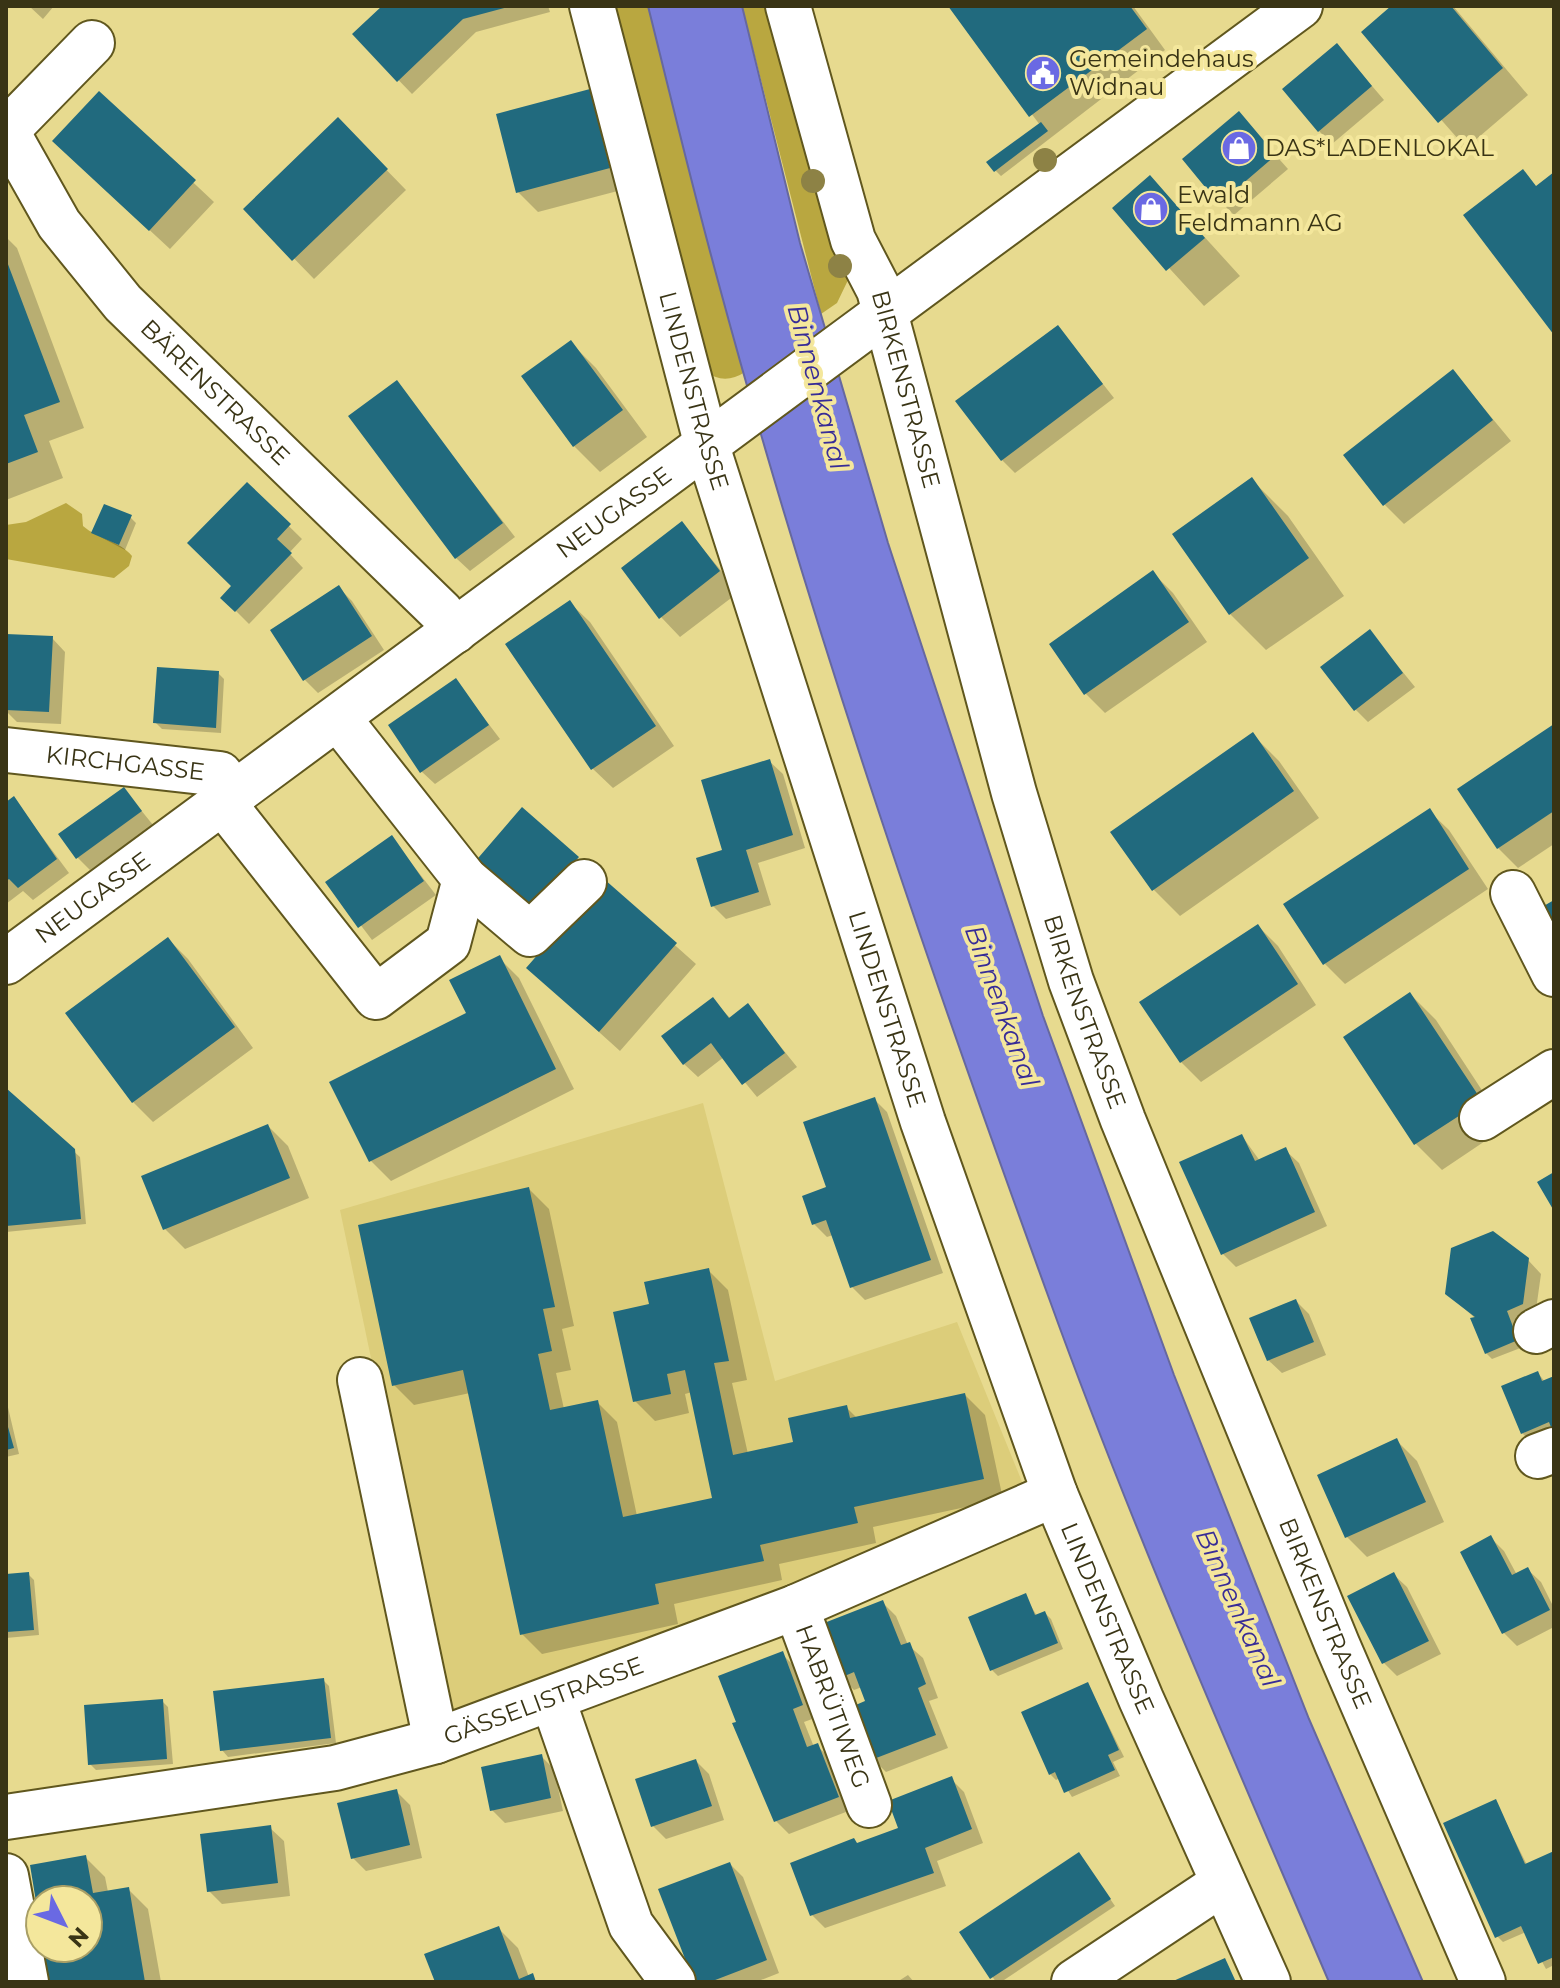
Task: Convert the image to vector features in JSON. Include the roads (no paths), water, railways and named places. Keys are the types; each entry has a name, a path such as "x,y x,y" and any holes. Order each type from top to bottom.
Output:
{"street":[{"name":"LINDENSTRASSE","path":"592,6 923,1122 1055,1494 1268,1982"},
{"name":"BIRKENSTRASSE","path":"788,6 853,240 879,290 1014,793 1076,995 1123,1120 1331,1630 1483,1982"},
{"name":"NEUGASSE","path":"6,962 1300,6"},
{"path":"6,131 92,43"},
{"name":"BÄRENSTRASSE","path":"6,131 59,224 114,293 441,612 455,631"},
{"path":"338,718 465,879 530,934 584,882"},
{"name":"KIRCHGASSE","path":"6,750 220,774 229,799 376,997 448,943 465,879"},
{"path":"1513,893 1554,974"},
{"path":"1482,1118 1554,1072"},
{"path":"360,1380 436,1741"},
{"name":"GÄSSELISTRASSE","path":"6,1817 335,1768 436,1741 796,1607 1055,1494"},
{"name":"HABRÜTIWEG","path":"796,1607 869,1805"},
{"path":"553,1700 631,1925 673,1982"},
{"path":"6,1876 26,1982"},
{"path":"1074,1982 1223,1883"}],"water":[{"name":"Binnenkanal","path":"648,6 742,6 800,243 888,543 1043,1016 1174,1375 1309,1719 1423,1982 1329,1982 1115,1473 960,1049 832,667 718,281"}],"place":[{"name":"Gemeindehaus Widnau","path":"1043,73"},
{"name":"DAS*LADENLOKAL","path":"1239,148"},
{"name":"Ewald Feldmann AG","path":"1151,209"}]}
